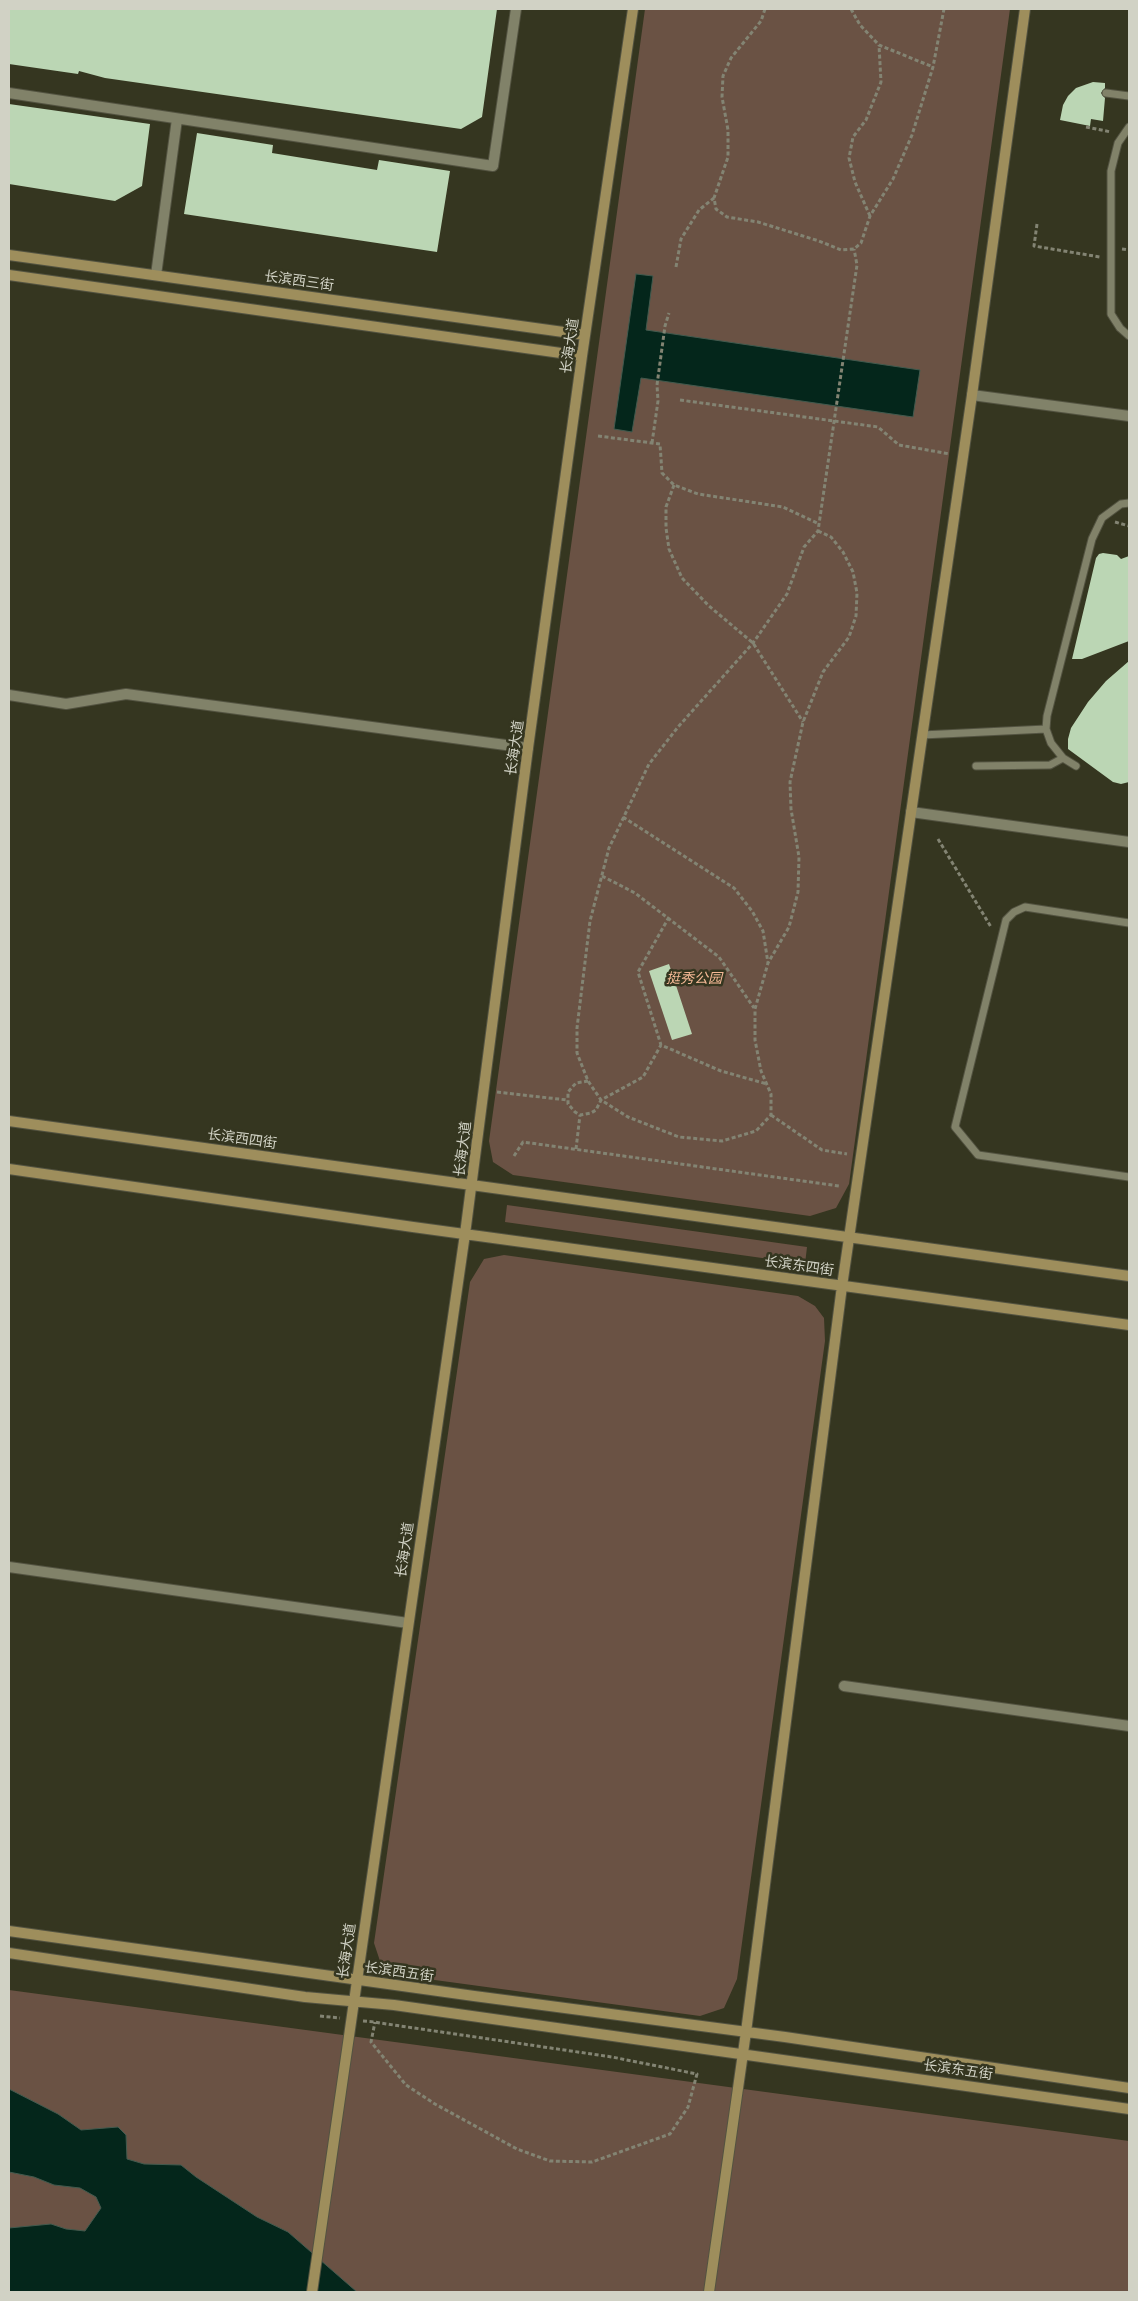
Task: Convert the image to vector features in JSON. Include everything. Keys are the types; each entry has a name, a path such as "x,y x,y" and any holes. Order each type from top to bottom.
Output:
{"street":[{"path":"9,93 493,166 516,9"},
{"name":"长海大道","path":"312,2292 466,1234 528,748 582,356 633,9"},
{"path":"708,2292 746,2032 842,1286 972,395 1025,9"},
{"path":"156,275 177,118"},
{"name":"长滨西三街","path":"9,255 585,335"},
{"path":"9,275 582,356"},
{"path":"972,395 1129,416"},
{"path":"9,695 66,704 126,694 528,748"},
{"path":"911,812 1129,842"},
{"name":"长滨西四街","path":"9,1120 472,1186"},
{"path":"9,1169 466,1234"},
{"path":"472,1186 1129,1276"},
{"name":"长滨东四街","path":"466,1234 1129,1325"},
{"path":"9,1568 408,1623"},
{"path":"844,1686 1129,1726"},
{"name":"长滨西五街","path":"9,1931 785,2037"},
{"path":"9,1953 305,1997 354,2001 743,2054"},
{"name":"长滨东五街","path":"785,2037 1129,2088"},
{"name":"长滨东五街","path":"743,2054 1129,2109"}],"lane":[{"path":"1106,93 1129,96"},
{"path":"1127,130 1118,143 1111,171 1111,314 1120,328 1129,336"},
{"path":"1076,766 1063,758 1051,742 1046,729 1047,716 1092,539 1102,518 1120,504 1129,503"},
{"path":"922,734 1046,729"},
{"path":"976,766 1050,765 1063,758"},
{"path":"1129,923 1025,907 1014,912 1006,920 999,940 955,1127 978,1155 1129,1177"}],"path":[{"path":"765,9 761,21 731,58 723,76 722,96 728,130 728,157 714,198 716,209 727,217 758,222 841,250 854,249 861,243 870,216 897,170 912,135 933,67 944,9"},
{"path":"850,9 860,25 879,45 933,67"},
{"path":"870,216 855,182 849,158 853,137 866,120 881,82 879,45"},
{"path":"1086,127 1127,130"},
{"path":"676,267 681,239 699,210 714,198"},
{"path":"1037,224 1034,246 1111,259"},
{"path":"818,531 831,537 843,552 853,572 858,593 856,616 849,637 823,672 802,722 790,782 790,809 799,857 798,892 789,927 768,963 754,1008 755,1040 761,1071 771,1094 771,1115 756,1131 722,1142 679,1137 628,1117 601,1100 588,1081 577,1053 577,1028 590,921 610,848 650,764 678,727 753,642 787,594 804,547 818,531 857,265 854,249"},
{"path":"652,443 658,401 657,385 665,326 669,313"},
{"path":"680,400 878,427 899,445 963,456"},
{"path":"598,436 660,444 662,473 674,485 698,494 783,507 819,524"},
{"path":"674,485 666,507 666,528 669,549 682,578 709,606 753,642 802,722"},
{"path":"623,818 734,888 752,911 762,931 768,963"},
{"path":"938,839 999,940"},
{"path":"602,876 635,894 669,917 719,957 754,1008"},
{"path":"588,1081 582,1081 572,1087 567,1100 570,1108 580,1115 586,1115 596,1110 601,1100 643,1078 661,1045 638,972 669,917"},
{"path":"661,1045 721,1071 767,1084"},
{"path":"484,1090 567,1100"},
{"path":"576,1149 580,1115"},
{"path":"771,1115 822,1150 846,1154"},
{"path":"514,1156 523,1142 839,1186"},
{"path":"320,2016 375,2022 612,2057 697,2074 688,2107 670,2134 592,2162 550,2161 517,2149 435,2104 406,2085 371,2042 375,2022"}],"green space":[{"name":"挺秀公园","path":"645,9 1010,9 849,1184 836,1208 810,1216 513,1175 493,1162 489,1141"},
{"path":"507,1205 807,1247 805,1264 505,1222"},
{"path":"504,1255 798,1296 815,1306 824,1318 825,1341 737,1979 724,2008 700,2016 398,1975 380,1961 374,1943 470,1282 484,1259"},
{"path":"9,1990 1129,2141 1129,2292 9,2292"}],"shaded area":[{"path":"636,274 653,276 646,330 920,370 913,417 641,378 632,432 614,429"},
{"path":"9,2089 58,2114 81,2130 118,2127 126,2135 127,2159 144,2164 181,2165 257,2217 288,2232 357,2292 9,2292 9,2228 51,2224 66,2229 85,2231 101,2208 96,2197 80,2188 54,2185 34,2177 9,2172"}],"building":[{"path":"9,9 497,9 482,117 461,129 105,78 79,71 78,74 9,64"},
{"path":"1093,82 1105,83 1105,88 1101,93 1105,98 1103,121 1091,119 1090,126 1060,120 1063,105 1068,96 1076,88"},
{"path":"9,104 150,124 142,186 115,201 9,184"},
{"path":"197,133 273,145 272,153 377,170 379,160 450,171 437,252 184,214"},
{"path":"1099,554 1117,555 1121,559 1129,556 1129,641 1082,659 1072,659 1096,558"},
{"path":"1129,661 1129,782 1121,784 1113,782 1068,749 1068,739 1071,728 1088,702 1106,681"},
{"path":"669,964 692,1034 672,1040 649,971"}]}
